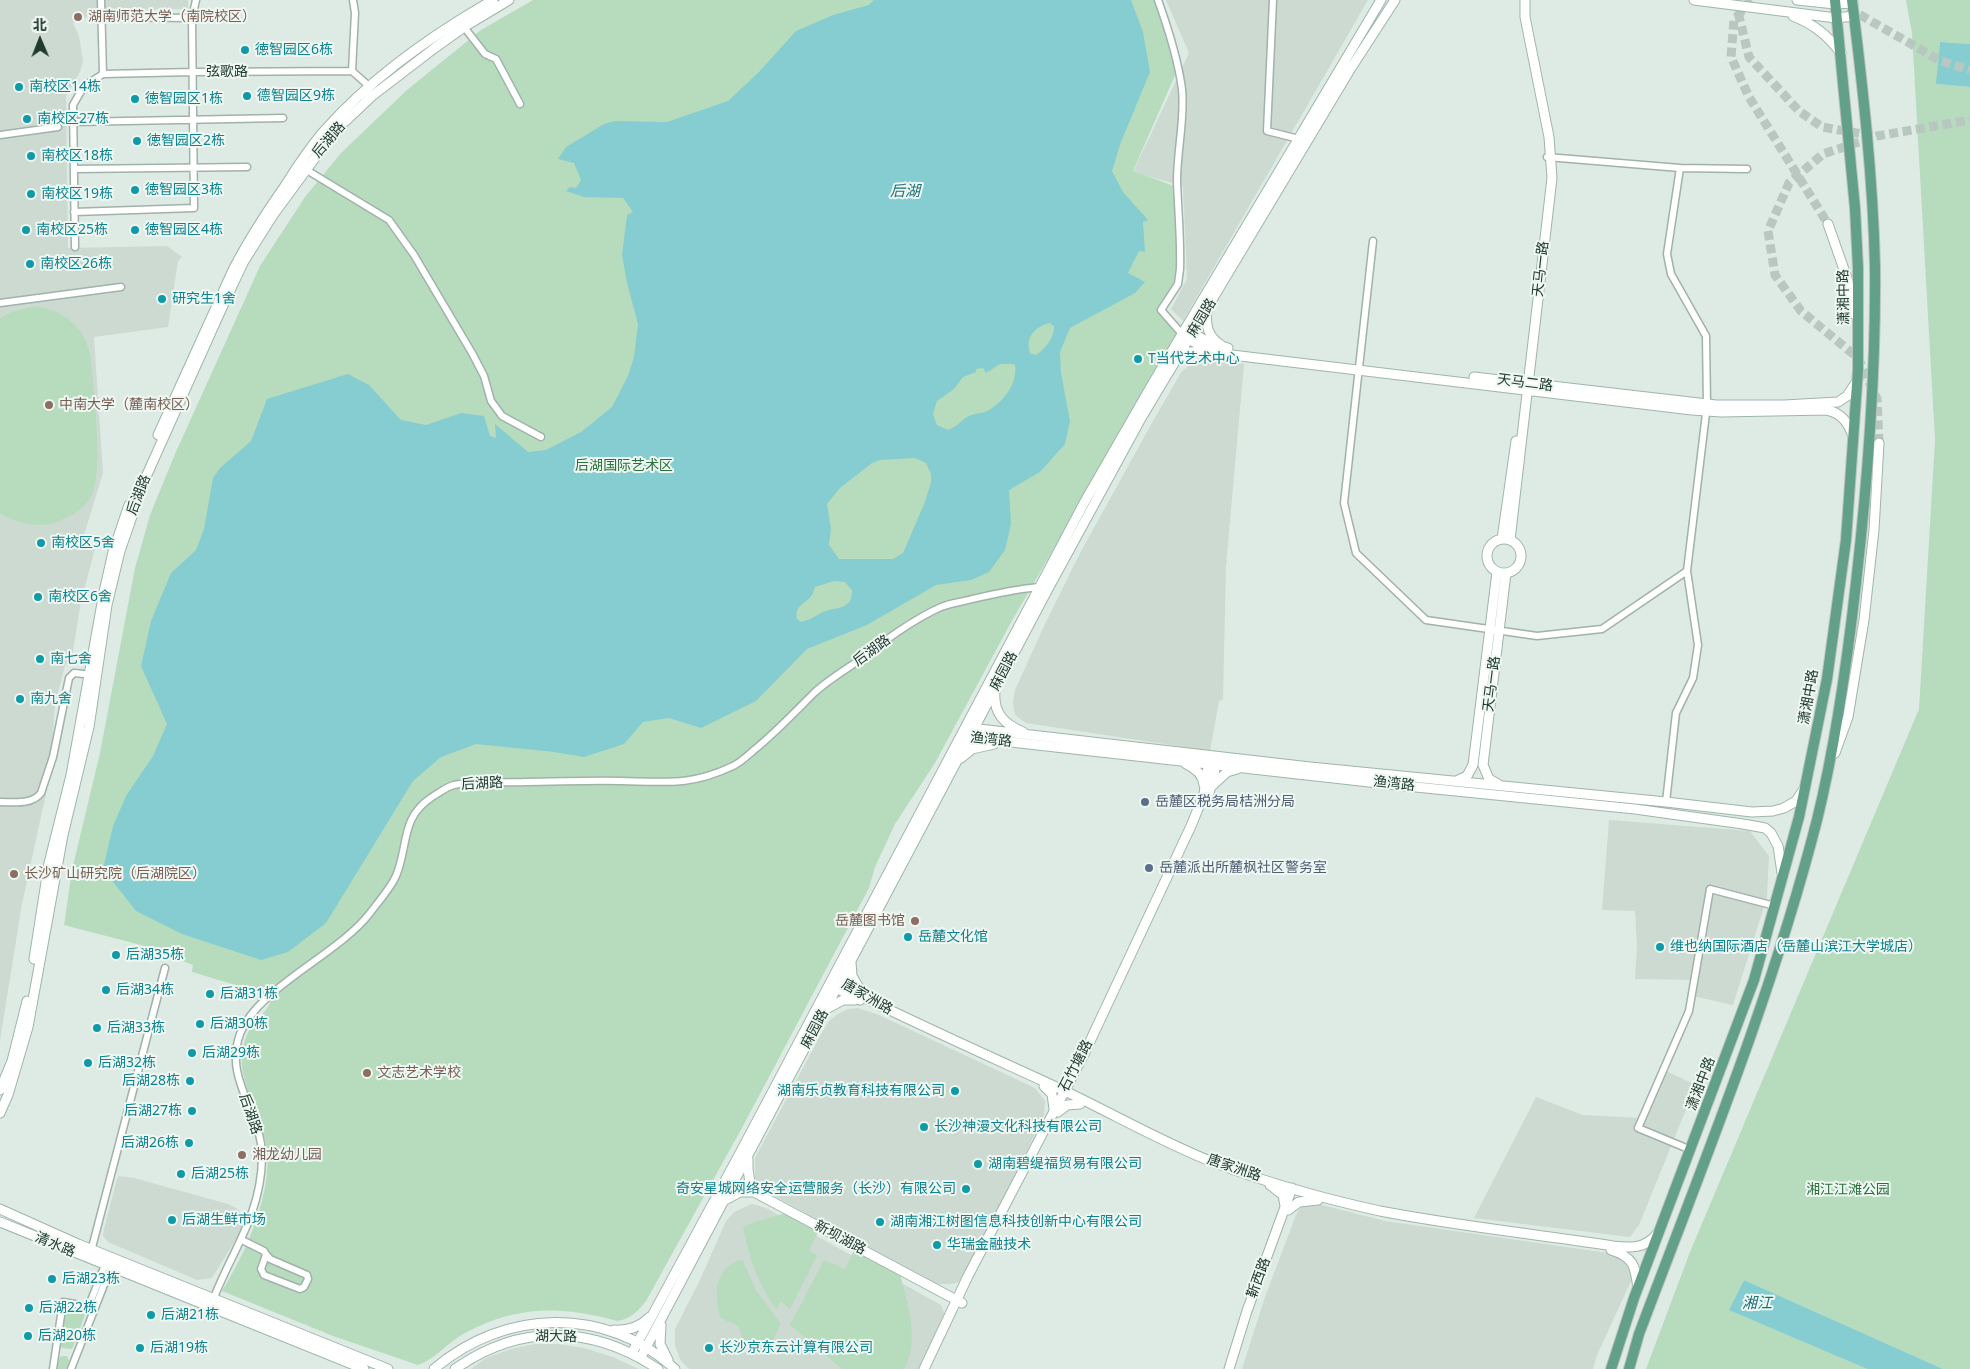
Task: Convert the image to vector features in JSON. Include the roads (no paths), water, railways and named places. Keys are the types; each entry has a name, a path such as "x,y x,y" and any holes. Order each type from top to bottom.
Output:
{"main road":[{"name":"后湖路","path":"0,1113 8,1095 28,1028 58,862 81,766 104,592 113,552 122,522 177,390 233,270 255,230 306,154 325,130 370,87 414,51 493,0"},
{"name":"后湖路","path":"0,1090 12,1061 20,1032 31,980 47,872 71,775 120,551 145,479 244,261 305,169 334,132 372,96 464,27 509,0"},
{"name":"麻园路","path":"970,728 996,686 1084,503 1187,333 1381,0"},
{"name":"麻园路","path":"641,1357 659,1313 1044,588 1176,361 1187,333 1208,306 1351,68 1395,0"},
{"name":"天马一路","path":"1521,0 1521,18 1549,157"},
{"name":"天马一路","path":"1452,781 1468,776 1473,765 1501,572 1489,564 1487,553 1492,543 1506,539 1552,178 1525,17 1525,0"},
{"path":"1694,0 1836,18 1854,16"},
{"path":"1630,1369 1639,1334 1760,1013 1791,915 1828,772 1850,637 1870,442 1873,358 1874,267 1872,206 1864,100 1852,2 1797,0"},
{"name":"潇湘中路","path":"1611,1369 1638,1289 1741,1017 1781,884 1807,782 1823,704 1846,540 1858,379 1859,329 1855,208 1835,2"},
{"path":"1781,12 1808,22 1820,30 1829,37 1841,53"},
{"path":"1828,224 1847,278 1859,329"},
{"path":"1208,306 1208,328 1222,350"},
{"name":"天马二路","path":"1187,333 1222,350 1706,408 1838,402 1847,396 1858,379"},
{"path":"1176,361 1190,352 1222,350"},
{"path":"1706,408 1827,410 1834,412 1847,422 1854,439"},
{"path":"1828,772 1848,717 1864,620 1874,530 1879,443"},
{"path":"1501,572 1514,570 1518,566 1521,556 1518,545 1506,539"},
{"name":"天马一路","path":"1494,630 1483,765 1489,779 1503,786"},
{"path":"996,686 995,704 1000,717 1013,728 1035,736"},
{"name":"渔湾路","path":"970,728 1212,760 1452,781 1752,812 1774,811 1796,801 1807,782"},
{"name":"麻园路","path":"632,1353 659,1313 721,1207 826,1009 835,983 852,958 956,764 965,737"},
{"name":"渔湾路","path":"965,737 1176,761 1212,760 1246,768 1635,809 1759,827 1771,833 1778,846 1782,865 1781,884"},
{"path":"956,764 966,753 981,746 1019,743"},
{"name":"石竹塘路","path":"930,1369 968,1276 1074,1076 1206,794 1212,760"},
{"path":"1176,761 1189,765 1198,771 1203,780 1206,794"},
{"path":"1206,794 1215,782 1227,772 1246,768"},
{"path":"826,1009 843,1000 864,1000 852,976 852,958"},
{"name":"唐家洲路","path":"835,983 864,1000 1127,1124 1216,1163 1318,1200 1418,1222 1609,1249 1626,1255 1631,1260 1634,1266 1638,1289"},
{"path":"1045,1084 1064,1083 1074,1076"},
{"path":"1045,1084 1052,1094 1056,1111 1067,1105 1081,1102 1074,1088 1074,1076"},
{"name":"唐家洲路","path":"1081,1102 1176,1152 1215,1167 1270,1185 1378,1210 1413,1217 1630,1248 1650,1242 1661,1228"},
{"name":"石竹塘路","path":"924,1369 1056,1111"},
{"name":"新坝湖路","path":"749,1154 749,1179 758,1189 829,1226 938,1288"},
{"path":"1270,1185 1283,1195 1287,1209 1299,1202 1318,1200"},
{"name":"靳西路","path":"1234,1369 1249,1318 1293,1190"},
{"name":"新坝湖路","path":"721,1207 735,1194 745,1191 754,1192 960,1299"},
{"path":"3,1209 91,1254 212,1303 364,1369"},
{"name":"靳西路","path":"1229,1369 1247,1311 1287,1209"},
{"name":"清水路","path":"0,1222 91,1254 108,1266 212,1303"},
{"path":"938,1288 958,1287 968,1276"},
{"path":"938,1288 948,1300 950,1309 948,1320"},
{"path":"212,1303 388,1369"},
{"path":"434,1369 470,1344 509,1328 541,1322 559,1322 628,1330 659,1313 660,1344 674,1369"},
{"path":"598,1327 646,1347 674,1369"},
{"name":"湖大路","path":"455,1369 471,1357 497,1345 527,1336 557,1334 583,1337 607,1343 641,1357 658,1369"}],"street":[{"path":"75,248 73,105 84,86 103,74 101,0"},
{"path":"74,212 194,208 192,18 196,0"},
{"path":"353,0 355,12 352,71 370,87"},
{"path":"1158,0 1167,25 1182,89 1177,179 1180,269 1178,284 1161,310 1187,333"},
{"path":"1272,0 1267,131 1299,139"},
{"path":"101,14 192,18"},
{"path":"464,27 485,54 496,59 520,104"},
{"name":"弦歌路","path":"103,74 352,71"},
{"path":"73,122 283,118"},
{"path":"0,135 58,127"},
{"path":"1549,157 1680,168 1747,169"},
{"path":"74,169 247,167"},
{"path":"1666,802 1676,713 1693,678 1698,645 1687,571 1706,408 1706,336 1671,274 1667,254 1680,168"},
{"path":"305,169 389,220 414,255 472,353 484,376 491,400 502,416 541,437"},
{"path":"1373,241 1344,503 1356,553 1426,620 1537,636 1602,629 1687,571"},
{"path":"0,303 121,287"},
{"name":"后湖路","path":"212,1303 221,1278 250,1221 259,1188 262,1152 257,1130 238,1080 235,1066 240,1035 251,1016 268,998 322,956 366,918 395,878 403,856 408,824 420,805 450,786 520,782 682,782 698,780 736,765 775,733 818,690 910,623 943,606 988,596 1044,588"},
{"path":"0,802 31,800 37,798 41,793 53,758 69,678 74,673 93,675"},
{"path":"1691,1150 1638,1128 1689,1011 1710,889 1775,906"},
{"path":"91,1254 165,968"},
{"path":"242,1240 262,1248 270,1259 304,1272 308,1278 304,1287 300,1289 262,1273 261,1268 265,1253"},
{"path":"53,1369 64,1302 88,1308 108,1266"},
{"path":"71,1369 108,1266"}],"water":[{"name":"后湖","path":"874,0 1131,0 1143,32 1150,72 1121,142 1112,171 1123,192 1148,220 1143,222 1145,252 1139,251 1128,273 1145,282 1135,293 1070,328 1060,352 1061,373 1070,421 1065,444 1040,472 1009,490 1011,524 1005,550 989,572 971,580 936,585 867,625 807,649 756,701 701,728 669,718 643,722 624,744 584,757 476,744 441,757 413,781 326,923 288,952 261,960 182,934 136,911 103,869 113,826 126,796 153,756 167,724 141,666 151,621 171,573 196,550 204,529 213,478 220,468 251,441 267,399 348,374 369,385 401,420 426,425 461,413 484,416 490,436 496,438 495,424 528,452 546,450 581,432 612,407 628,376 634,357 638,324 622,255 627,215 633,212 623,198 584,197 566,191 570,187 576,188 581,180 574,163 558,159 566,147 604,124 615,121 667,122 728,101 759,72 796,31 833,15 869,5","holes":["1049,323 1054,326 1054,330 1046,346 1036,355 1030,353 1029,342 1032,334 1039,327","1000,364 1015,365 1012,385 1005,397 987,411 969,416 948,430 937,425 933,414 937,401 954,389 963,377 976,372 976,369 983,368 986,373","915,458 926,463 931,474 931,482 925,502 903,553 893,559 839,559 829,545 831,529 827,504 840,488 872,463 880,460","834,581 845,582 852,590 851,597 847,605 823,612 801,622 797,619 797,611 810,598 815,587"]},
{"path":"1940,42 1970,44 1970,87 1936,84"},
{"name":"湘江","path":"1744,1280 1943,1369 1867,1369 1729,1310"}],"tunnel":[{"path":"1735,0 1749,57 1799,111 1822,127 1874,136"},
{"path":"1751,0 1734,20 1731,57 1749,97 1828,224"},
{"path":"1848,8 1941,61 1970,70"},
{"path":"1879,443 1877,399 1858,358 1801,311 1775,275 1768,231 1789,183 1823,154 1877,136 1970,120"}],"place":[{"name":"湖南师范大学（南院校区）","path":"78,17"},
{"name":"徳智园区6栋","path":"245,50"},
{"name":"南校区14栋","path":"19,87"},
{"name":"德智园区9栋","path":"247,96"},
{"name":"徳智园区1栋","path":"135,99"},
{"name":"南校区27栋","path":"27,119"},
{"name":"徳智园区2栋","path":"137,141"},
{"name":"南校区18栋","path":"31,156"},
{"name":"徳智园区3栋","path":"135,190"},
{"name":"南校区19栋","path":"31,194"},
{"name":"南校区25栋","path":"26,230"},
{"name":"徳智园区4栋","path":"135,230"},
{"name":"南校区26栋","path":"30,264"},
{"name":"研究生1舍","path":"162,299"},
{"name":"T当代艺术中心","path":"1138,359"},
{"name":"中南大学（麓南校区）","path":"49,405"},
{"name":"南校区5舍","path":"41,543"},
{"name":"南校区6舍","path":"38,597"},
{"name":"南七舍","path":"40,659"},
{"name":"南九舍","path":"20,699"},
{"name":"岳麓区税务局桔洲分局","path":"1145,802"},
{"name":"岳麓派出所麓枫社区警务室","path":"1149,868"},
{"name":"长沙矿山研究院（后湖院区）","path":"14,874"},
{"name":"岳麓图书馆","path":"915,921"},
{"name":"岳麓文化馆","path":"908,937"},
{"name":"维也纳国际酒店（岳麓山滨江大学城店）","path":"1660,947"},
{"name":"后湖35栋","path":"116,955"},
{"name":"后湖34栋","path":"106,990"},
{"name":"后湖31栋","path":"210,994"},
{"name":"后湖30栋","path":"200,1024"},
{"name":"后湖33栋","path":"97,1028"},
{"name":"后湖29栋","path":"192,1053"},
{"name":"后湖32栋","path":"88,1063"},
{"name":"文志艺术学校","path":"367,1073"},
{"name":"后湖28栋","path":"190,1081"},
{"name":"湖南乐贞教育科技有限公司","path":"955,1091"},
{"name":"后湖27栋","path":"192,1111"},
{"name":"长沙神漫文化科技有限公司","path":"924,1127"},
{"name":"后湖26栋","path":"189,1143"},
{"name":"湘龙幼儿园","path":"242,1155"},
{"name":"湖南碧缇福贸易有限公司","path":"978,1164"},
{"name":"后湖25栋","path":"181,1174"},
{"name":"奇安星城网络安全运营服务（长沙）有限公司","path":"966,1189"},
{"name":"后湖生鲜市场","path":"172,1220"},
{"name":"湖南湘江树图信息科技创新中心有限公司","path":"880,1222"},
{"name":"华瑞金融技术","path":"937,1245"},
{"name":"后湖23栋","path":"52,1279"},
{"name":"后湖22栋","path":"29,1308"},
{"name":"后湖21栋","path":"151,1315"},
{"name":"后湖20栋","path":"28,1336"},
{"name":"后湖19栋","path":"140,1348"},
{"name":"长沙京东云计算有限公司","path":"709,1348"}],"park label":[{"name":"后湖国际艺术区","path":"624,466"},
{"name":"湘江江滩公园","path":"1848,1190"}]}
